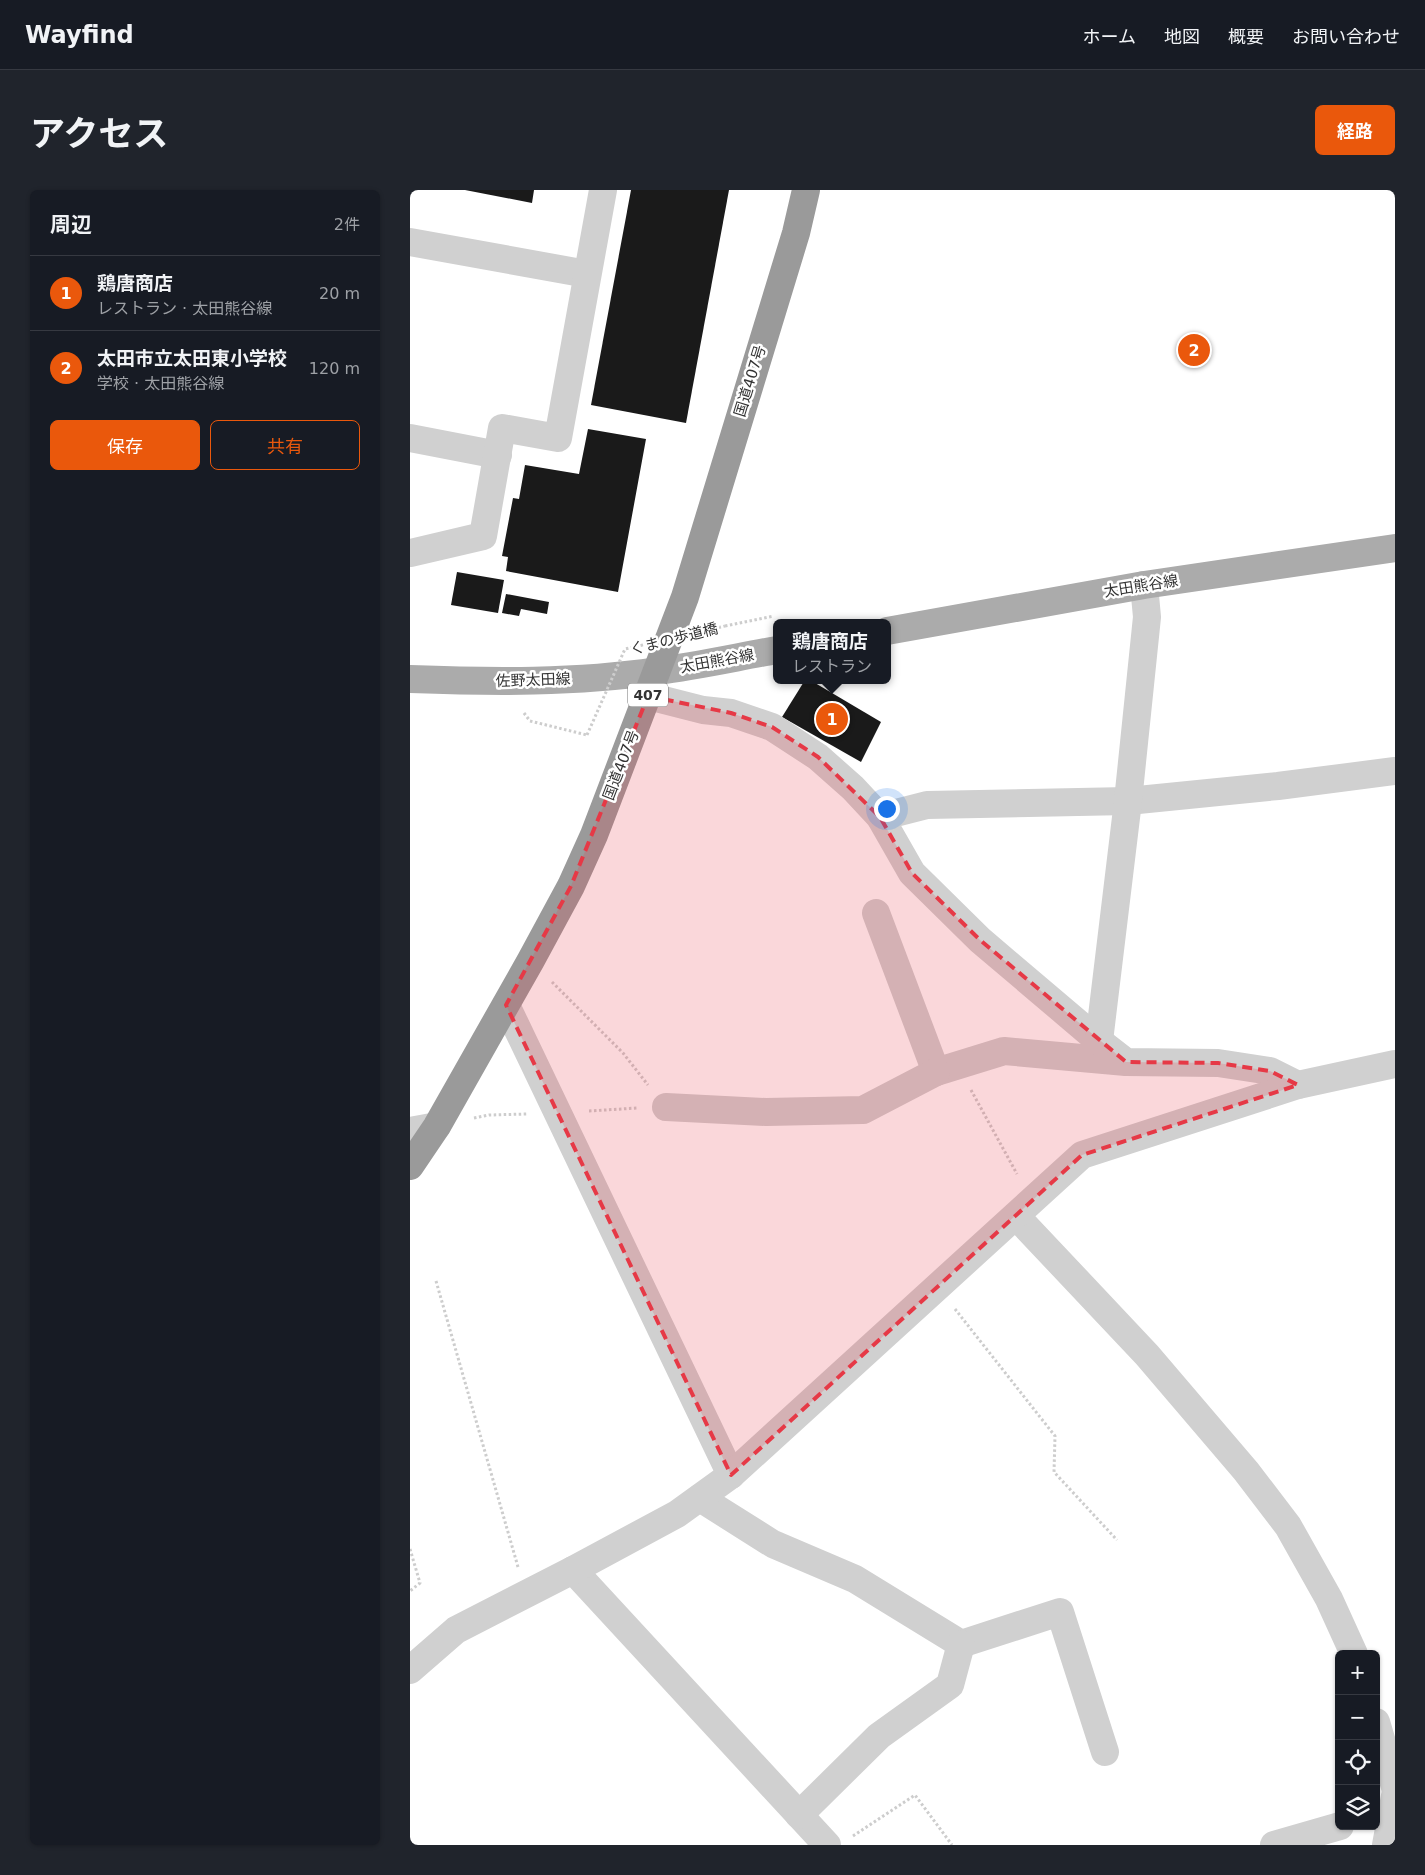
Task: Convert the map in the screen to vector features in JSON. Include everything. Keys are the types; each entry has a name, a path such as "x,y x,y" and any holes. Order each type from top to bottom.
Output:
{"highway":[{"name":"国道407号","path":"410,1166 436,1126 506,1005 571,886 594,835 685,597 796,233 806,190"}],"main road":[{"name":"太田熊谷線","path":"891,630 1144,585 1395,548"},
{"name":"太田熊谷線","path":"652,684 773,651"},
{"name":"佐野太田線","path":"410,679 475,681 570,679 652,684"}],"street":[{"path":"410,552 483,536 502,428 558,438 602,190"},
{"path":"410,242 587,274"},
{"path":"410,438 498,455"},
{"path":"1099,1041 1128,801 1147,618 1144,585"},
{"path":"652,684 703,710 731,713 772,726 818,757 854,788 880,817 912,873 980,940 1126,1062"},
{"path":"880,817 927,805 1128,801 1278,786 1395,771"},
{"path":"876,913 947,1069"},
{"path":"506,1005 731,1475"},
{"path":"666,1107 766,1112 864,1110 947,1069 1004,1051 1126,1062 1218,1063 1270,1070 1298,1085"},
{"path":"410,1670 456,1630 677,1514 731,1475 1082,1155 1298,1085 1395,1064"},
{"path":"410,1131 436,1126"},
{"path":"1024,1208 1252,1479 1288,1526 1329,1598 1352,1650"},
{"path":"700,1498 773,1544 855,1579 961,1644 1060,1612 1106,1752"},
{"path":"573,1570 799,1815 837,1842"},
{"path":"799,1815 879,1736 950,1685 961,1644"},
{"path":"1379,1740 1391,1804 1386,1845"},
{"path":"1274,1845 1335,1827"}],"path":[{"name":"くまの歩道橋","path":"524,713 530,721 587,735 625,649 774,616"},
{"path":"531,960 623,1053 666,1107"},
{"path":"947,1069 1024,1208"},
{"path":"436,1126 489,1115 666,1107"},
{"path":"436,1281 526,1594"},
{"path":"938,1287 1055,1436 1054,1472 1117,1540"},
{"path":"410,1549 420,1583 410,1592"},
{"path":"837,1842 915,1795 952,1845"}],"highlighted area":[{"path":"648,696 731,713 772,727 818,757 880,817 912,873 980,940 1126,1062 1218,1063 1270,1071 1298,1085 1082,1155 731,1475 506,1005 571,886"}],"building":[{"path":"465,190 534,190 532,203"},
{"path":"631,190 729,190 686,423 591,405"},
{"path":"588,429 646,439 618,592 506,571 508,557 502,556 513,498 519,499 525,465 579,474"},
{"path":"457,572 504,580 498,613 451,605"},
{"path":"506,594 549,602 547,614 521,609 519,616 502,613"},
{"path":"803,684 817,684 881,722 861,762 782,717"}],"place":[{"name":"太田市立太田東小学校","path":"1194,350"},
{"name":"鶏唐商店","path":"832,719"}]}
